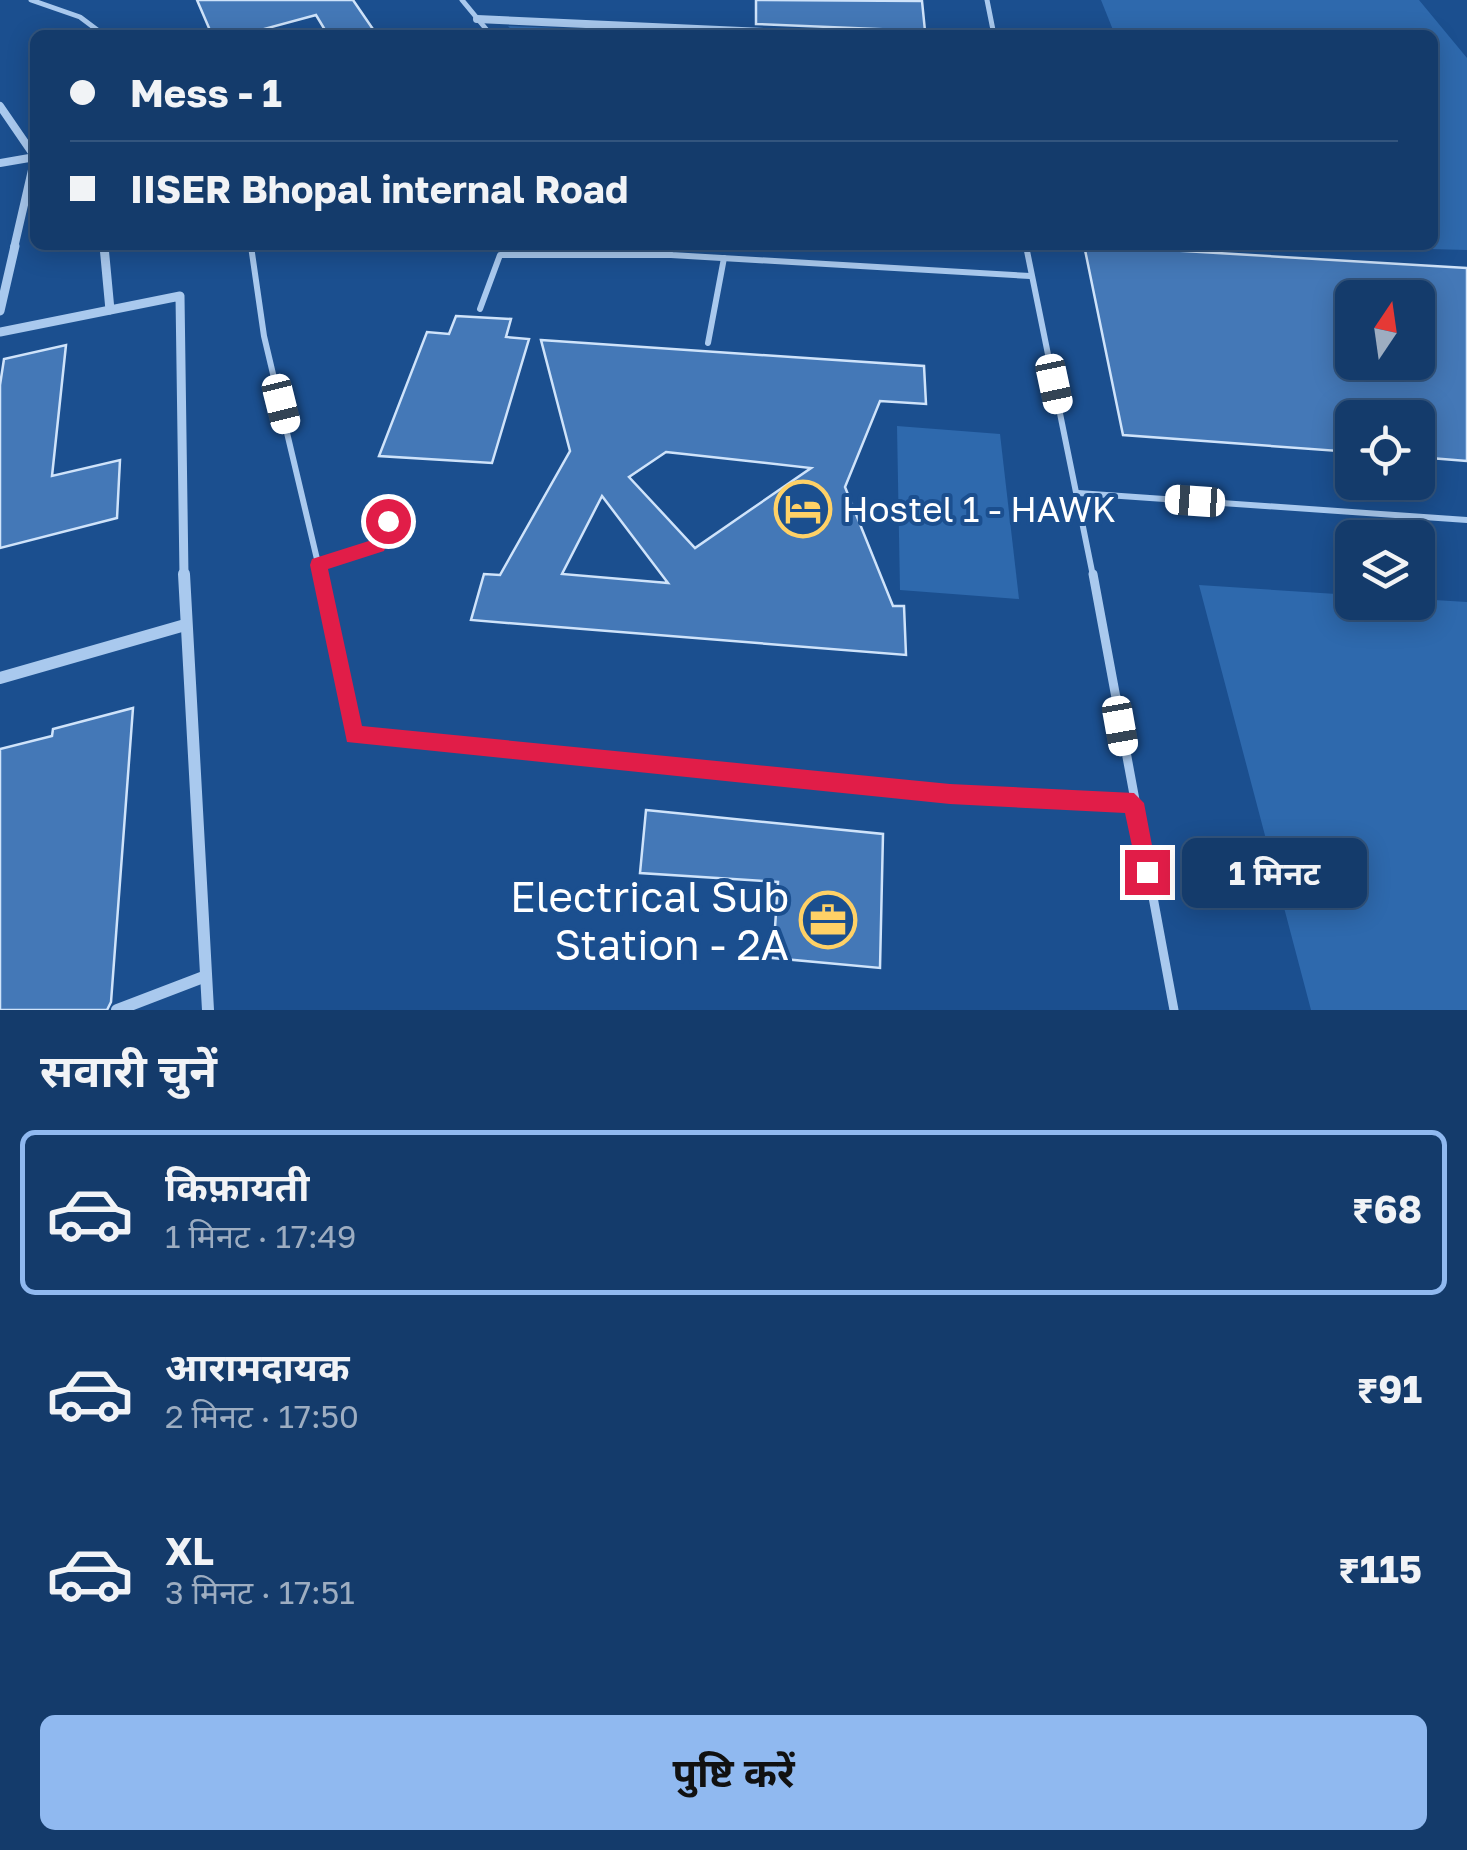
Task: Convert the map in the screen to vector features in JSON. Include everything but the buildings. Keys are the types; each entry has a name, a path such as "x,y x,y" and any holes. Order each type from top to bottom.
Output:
{"street":[{"path":"477,18 726,30"},
{"path":"0,106 30,150"},
{"path":"0,163 30,158"},
{"path":"0,311 30,179"},
{"path":"104,250 110,310"},
{"path":"0,332 180,296 185,625 208,1010"},
{"path":"0,678 185,625"},
{"path":"117,1010 206,976"}],"lane":[{"path":"31,0 80,17 97,30"},
{"path":"462,0 486,30"},
{"path":"987,0 993,30"},
{"path":"253,250 264,336 354,735 950,794 1134,803"},
{"path":"666,250 671,255"},
{"path":"1027,250 1078,493 1174,1010"},
{"path":"480,309 500,255 671,255 1030,276"},
{"path":"708,342 724,258"},
{"path":"1078,493 1467,520"},
{"path":"318,565 378,546 388,521"}],"shaded area":[{"path":"1101,0 1419,0 1467,58 1467,250 1438,249 1438,30 1113,30"},
{"path":"508,26 607,30 512,30"},
{"path":"897,426 1000,434 1019,599 900,590"},
{"path":"1199,585 1335,594 1335,620 1435,620 1435,600 1467,602 1467,1010 1311,1010"}],"place":[{"name":"Hostel 1 - HAWK","path":"803,509"},
{"name":"Electrical Sub Station - 2A","path":"828,920"}],"route":[{"path":"388,521 378,546 318,565 354,735 950,794 1134,803 1147,872"}]}
